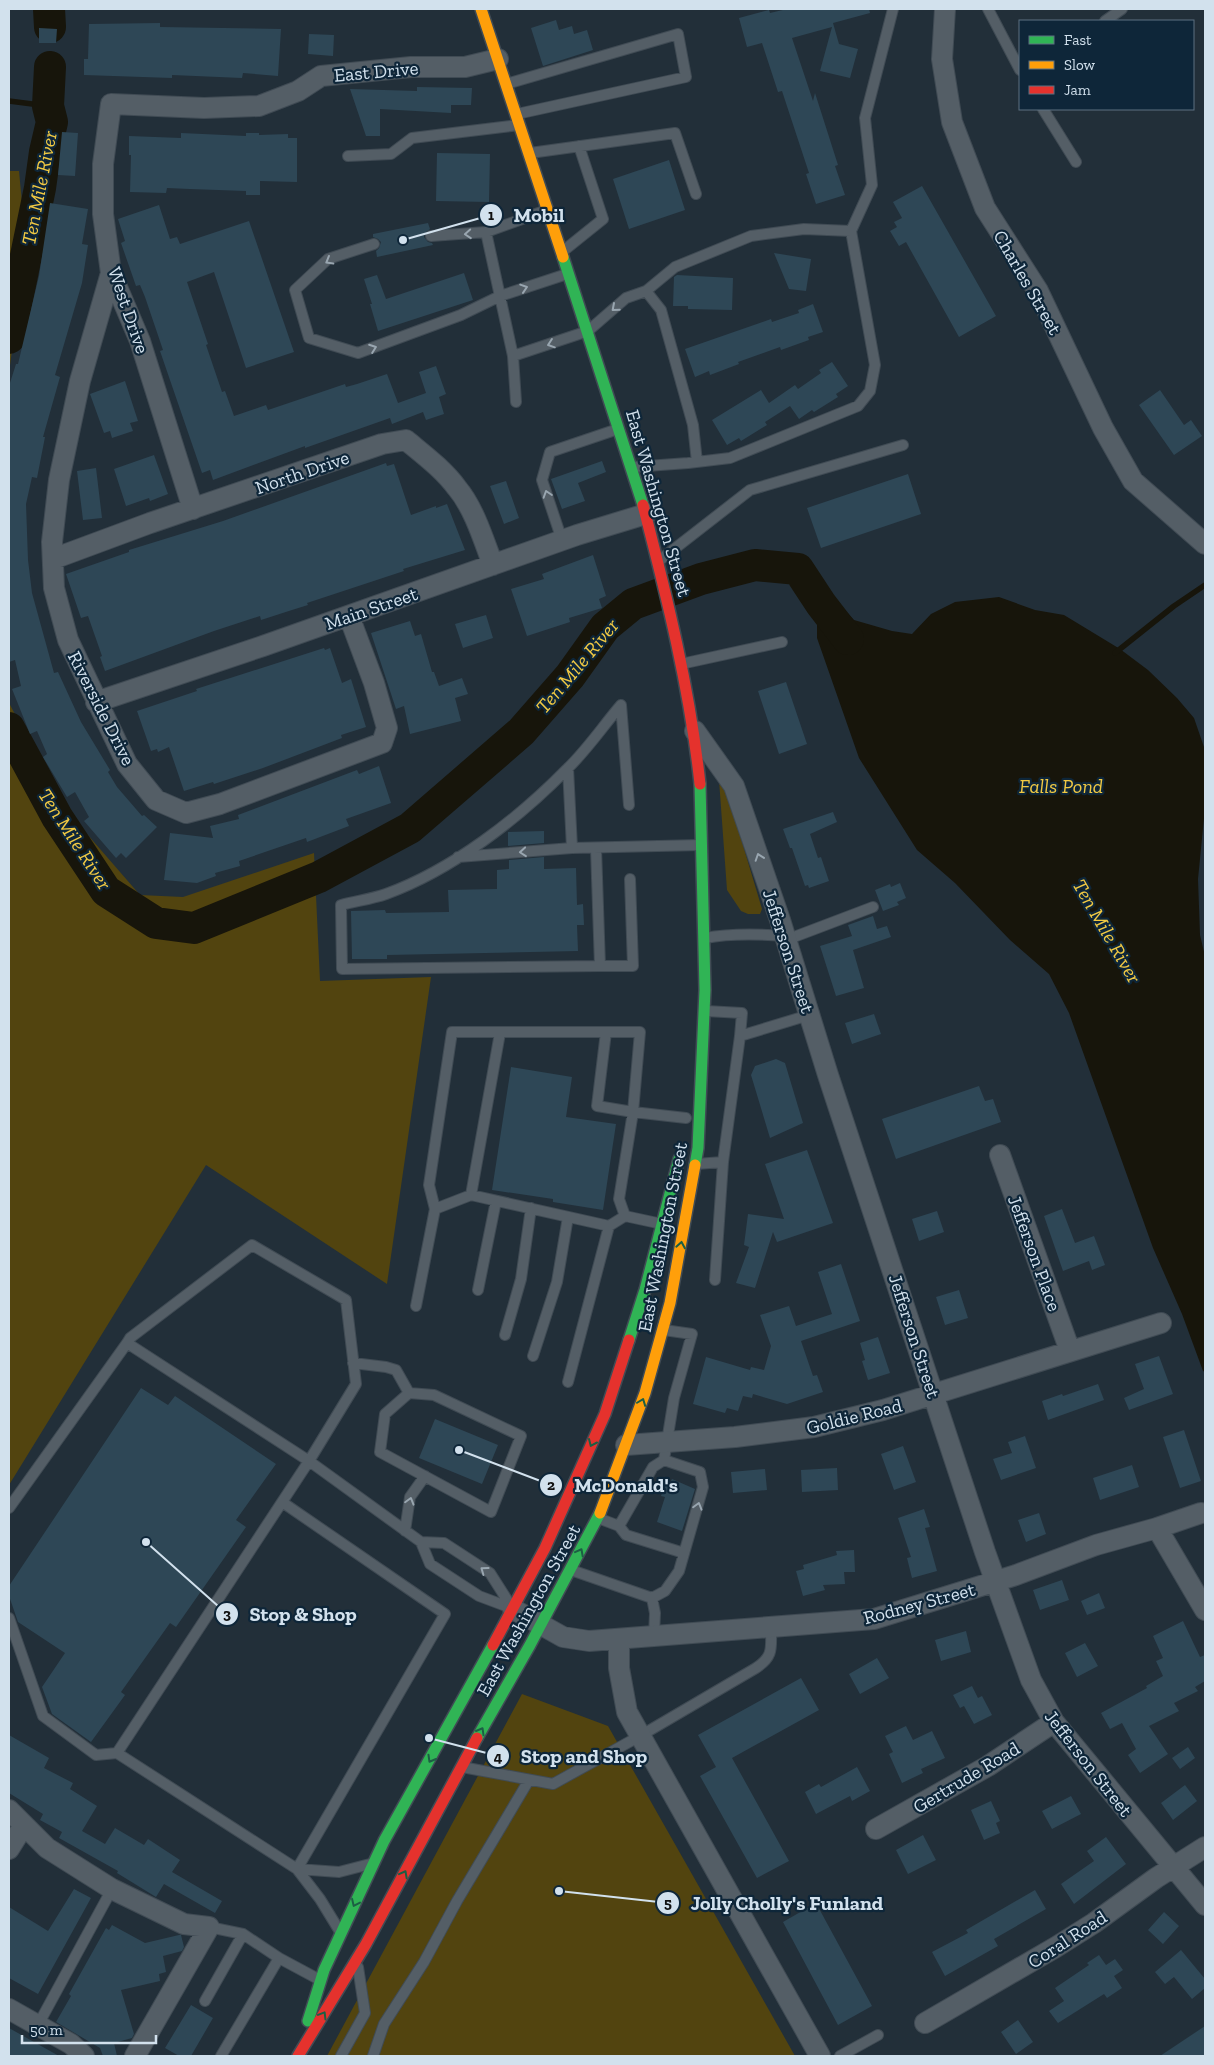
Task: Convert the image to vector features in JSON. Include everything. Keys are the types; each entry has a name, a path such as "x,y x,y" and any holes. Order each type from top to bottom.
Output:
{"main road":[{"name":"East Washington Street","path":"297,2056 357,1960 598,1518 646,1393 670,1303 698,1148 704,1011 704,938 701,795 694,729 661,565 620,428 506,84 485,13"},
{"name":"East Washington Street","path":"686,1123 703,1025"},
{"name":"East Washington Street","path":"297,2056 321,1980 384,1841 462,1704 545,1548 605,1414 645,1290 681,1147"}],"street":[{"name":"Charles Street","path":"945,9 942,60 952,122 985,208 1038,291 1103,428 1133,481 1205,544"},
{"name":"East Drive","path":"111,104 204,108 259,106 298,91 321,76 411,67 465,67 498,59"},
{"name":"West Drive","path":"111,104 104,164 103,214 111,273 140,341 193,509"},
{"name":"Riverside Drive","path":"111,273 80,381 59,480 52,542 54,588 68,640 126,764 156,800 186,813 220,804 382,743 387,728 374,683 349,616"},
{"name":"North Drive","path":"53,559 382,444 406,440 434,463 458,489 478,525 493,565"},
{"name":"Main Street","path":"96,702 349,616 562,540 646,514"},
{"name":"Jefferson Street","path":"694,729 734,786 786,938 996,1582 1031,1680 1054,1722 1205,1905"},
{"name":"Jefferson Place","path":"1000,1155 1070,1351"},
{"name":"Goldie Road","path":"626,1445 665,1451 735,1437 814,1427 934,1395 1161,1323"},
{"name":"Rodney Street","path":"513,1609 540,1626 564,1637 589,1641 874,1619 996,1582 1096,1545 1157,1528 1201,1512"},
{"path":"1157,1528 1205,1610"},
{"path":"619,1639 620,1668 627,1712 820,2056"},
{"name":"Gertrude Road","path":"876,1829 988,1766 1054,1722"},
{"path":"9,1810 47,1848 112,1888 184,1924 209,1927 135,2056"},
{"path":"9,1849 24,1825"},
{"name":"Coral Road","path":"925,2023 1056,1947 1094,1923 1173,1867 1205,1848"},
{"path":"9,2009 72,2044 84,2056"}],"lane":[{"path":"632,467 730,458 858,406 870,391 876,365 851,231 872,185 865,118 894,9"},
{"path":"988,9 1019,68"},
{"path":"1106,20 1122,9"},
{"path":"348,156 391,154 412,138 518,120 686,77 678,34 506,84"},
{"path":"1044,110 1076,162"},
{"path":"529,153 675,133 696,194"},
{"path":"562,252 603,219 579,146"},
{"path":"431,236 486,232 548,210"},
{"path":"514,356 588,331 626,298 646,291 675,266 751,236 804,229 851,231"},
{"path":"486,232 514,356 516,402"},
{"path":"374,244 328,259 295,290 310,338 358,353 461,315 500,296 569,273"},
{"path":"646,291 661,310 693,425 697,462"},
{"path":"562,540 542,480 550,452 620,428"},
{"path":"661,565 750,490 903,445"},
{"path":"680,664 782,642"},
{"path":"629,805 620,705 568,768 523,810 457,858 425,876 385,894 341,905 342,969 633,966 630,879"},
{"path":"568,768 572,848"},
{"path":"457,858 572,848 702,844"},
{"path":"596,848 600,966"},
{"path":"704,938 726,934 754,934 786,938 873,907"},
{"path":"704,1011 742,1013 723,1162 716,1280"},
{"path":"740,1036 810,1015"},
{"path":"416,1306 435,1209 429,1186 452,1032 640,1032 633,1112 619,1199 625,1216"},
{"path":"606,1032 597,1106 686,1123"},
{"path":"471,1195 500,1033"},
{"path":"696,1164 723,1162"},
{"path":"435,1209 471,1195 609,1226"},
{"path":"478,1290 496,1201"},
{"path":"505,1335 521,1279 531,1208"},
{"path":"568,1382 609,1226 625,1216 663,1224"},
{"path":"533,1356 557,1282 568,1217"},
{"path":"9,1508 130,1338 252,1245 346,1300 356,1384 309,1461 117,1753"},
{"path":"619,1526 653,1467 665,1451 674,1398 692,1334 663,1330"},
{"path":"126,1343 309,1461 422,1542 444,1543 490,1573 513,1609"},
{"path":"353,1363 396,1370 409,1393"},
{"path":"409,1393 434,1395 521,1436 491,1512 380,1452 385,1414 409,1393"},
{"path":"570,1570 652,1598 665,1591 679,1571 703,1487 700,1472 665,1451"},
{"path":"405,1530 410,1498 425,1476"},
{"path":"282,1502 445,1614 297,1869"},
{"path":"598,1518 619,1526 626,1535 684,1553"},
{"path":"422,1542 430,1564 479,1596 513,1609"},
{"path":"652,1598 655,1614 654,1636"},
{"path":"9,1618 43,1716 96,1755 117,1753 297,1869 320,1899 341,1933"},
{"path":"461,1767 553,1784 640,1736 767,1661 771,1652 771,1628"},
{"path":"373,2056 384,2024 424,1962 457,1901 529,1780"},
{"path":"297,1869 339,1872 374,1863"},
{"path":"38,2025 112,1888"},
{"path":"209,1927 242,1934 280,1958 321,1980"},
{"path":"205,2001 242,1934"},
{"path":"221,2056 280,1958"},
{"path":"341,2056 365,2014 357,1960"},
{"path":"840,2056 878,2035"}],"shaded area":[{"path":"9,171 19,171 26,245 9,373"},
{"path":"9,703 67,811 140,895 183,897 314,853 320,981 431,977 387,1284 206,1165 9,1485"},
{"path":"723,778 762,909 760,914 748,914 741,911 727,890 719,780"},
{"path":"522,1694 608,1726 795,2056 327,2056"}],"water":[{"name":"Falls Pond","path":"832,596 854,620 892,631 912,634 931,614 955,602 999,597 1035,610 1064,615 1120,649 1148,670 1177,698 1194,718 1205,750 1205,808 1198,879 1200,935 1205,956 1205,1372 1153,1248 1069,1013 1049,974 1010,940 955,883 917,850 859,758 817,638 817,611 821,604"}],"building":[{"path":"787,9 869,9 870,13 833,23 839,44 858,49 850,78 820,71 832,27 792,38 813,101 815,93 838,165 835,166 845,195 816,204 806,174 809,173 782,91 778,92 762,43 747,47 739,18 769,10 770,13"},
{"path":"556,20 559,30 572,26 574,34 587,30 593,50 543,66 531,28"},
{"path":"160,23 160,27 281,29 278,76 243,73 242,78 172,75 172,78 84,75 84,59 88,59 89,24"},
{"path":"39,28 57,29 56,43 39,43"},
{"path":"309,34 334,35 333,56 308,54"},
{"path":"417,87 472,88 471,105 451,105 451,113 380,109 380,136 366,136 350,89 417,91"},
{"path":"62,132 78,133 75,176 58,175"},
{"path":"181,133 246,136 246,133 259,133 259,135 288,134 288,138 297,138 297,182 260,181 260,195 246,195 246,191 167,188 166,193 130,192 131,155 129,155 129,136 181,138"},
{"path":"437,153 490,154 489,202 436,201"},
{"path":"669,160 685,210 629,229 613,179"},
{"path":"922,186 996,316 959,337 906,242 899,246 890,231 897,227 894,222 902,218 893,202"},
{"path":"50,203 88,209 82,244 88,245 82,283 55,375 60,377 43,437 45,437 37,478 32,477 26,504 28,560 32,593 54,673 58,672 81,722 110,770 108,772 117,787 142,816 144,815 157,827 126,858 121,853 116,858 84,821 89,817 75,792 67,797 43,757 47,754 37,731 30,734 12,689 21,686 15,660 9,662 9,386 16,364 18,364 39,276"},
{"path":"159,205 170,239 177,237 180,244 249,221 294,352 246,368 214,272 187,282 222,392 225,391 234,416 266,405 268,410 345,384 346,387 387,374 398,403 426,393 419,372 436,366 446,394 439,397 444,414 426,420 423,412 392,424 390,418 305,448 305,446 213,480 210,470 202,473 160,351 163,350 145,297 140,285 136,286 121,243 125,241 118,219"},
{"path":"428,223 430,229 425,233 424,237 433,245 377,257 376,251 381,242 373,237 373,234"},
{"path":"774,253 811,259 806,291 789,289"},
{"path":"464,273 473,300 378,331 364,279 377,275 386,299"},
{"path":"677,275 733,278 732,310 688,309 688,306 673,306 674,277"},
{"path":"813,304 823,332 808,337 809,340 781,350 780,347 738,362 739,364 710,375 709,371 695,377 685,349 771,319 772,322 799,313 798,310"},
{"path":"832,362 848,386 836,394 838,397 799,419 790,406 765,422 767,425 741,441 739,438 727,445 712,420 761,390 769,403 795,385 798,389 821,373 819,370"},
{"path":"125,381 138,421 130,423 133,431 112,438 110,431 104,433 90,394"},
{"path":"1160,390 1184,425 1191,420 1202,436 1174,455 1139,405"},
{"path":"154,455 168,494 150,501 149,498 126,506 114,469"},
{"path":"602,461 606,472 578,483 585,501 562,509 551,479"},
{"path":"386,463 387,466 394,464 411,515 447,504 465,550 403,569 404,571 307,603 308,605 261,620 260,616 214,631 105,671 100,657 102,656 88,616 81,618 66,574 129,552 129,550 223,521"},
{"path":"96,468 102,518 83,520 77,471"},
{"path":"908,474 921,514 821,548 807,508"},
{"path":"506,481 519,518 504,524 490,486"},
{"path":"593,555 606,596 599,599 602,608 569,618 570,622 527,636 511,589 544,579 542,574"},
{"path":"486,615 493,638 463,648 455,624"},
{"path":"410,621 415,636 421,634 432,672 434,672 439,686 462,678 468,694 455,698 461,721 410,734 404,706 396,709 371,633"},
{"path":"324,648 325,650 330,648 342,683 351,679 366,727 341,735 342,738 263,768 214,784 213,782 184,791 169,747 158,752 157,749 151,751 137,711 197,691 196,689"},
{"path":"786,682 807,744 779,754 758,691"},
{"path":"379,766 391,803 346,819 349,826 307,842 306,838 239,861 240,866 215,873 216,876 197,883 164,880 170,833 213,838 210,826 239,819 238,815 357,770 359,774"},
{"path":"833,812 837,822 810,834 818,858 821,857 829,881 809,888 808,885 805,886 792,848 790,848 783,829"},
{"path":"544,831 544,843 508,846 508,832"},
{"path":"544,857 544,869 576,868 577,905 583,904 584,925 577,925 578,951 387,955 387,959 352,959 351,911 385,910 386,913 449,912 448,890 497,889 497,870 509,869 509,860"},
{"path":"900,883 906,898 897,902 899,905 883,911 875,890 890,884 891,887"},
{"path":"873,916 877,929 887,926 891,937 853,950 864,988 836,996 820,946 852,936 848,925"},
{"path":"874,1014 881,1034 852,1044 845,1023"},
{"path":"776,1059 785,1063 803,1123 770,1138 751,1075 755,1066"},
{"path":"511,1067 572,1077 566,1117 616,1124 603,1210 553,1202 553,1199 492,1190"},
{"path":"979,1086 985,1101 993,1099 1001,1122 896,1159 882,1119"},
{"path":"807,1150 833,1223 777,1242 773,1232 755,1288 736,1283 749,1247 744,1245 748,1214 784,1219 765,1164"},
{"path":"1062,1209 1075,1243 1094,1236 1105,1265 1092,1270 1089,1261 1063,1271 1044,1216"},
{"path":"937,1211 944,1232 919,1241 912,1219"},
{"path":"841,1264 860,1321 801,1341 813,1376 817,1375 823,1392 787,1404 753,1394 752,1398 743,1396 738,1411 727,1408 725,1413 693,1404 706,1357 750,1370 751,1367 764,1370 771,1346 760,1315 789,1306 796,1326 832,1314 818,1272"},
{"path":"959,1290 968,1318 945,1325 936,1297"},
{"path":"878,1337 890,1373 868,1380 862,1361 865,1360 860,1343"},
{"path":"1159,1356 1173,1394 1129,1410 1124,1398 1144,1389 1135,1364"},
{"path":"1098,1384 1104,1400 1048,1420 1042,1401"},
{"path":"141,1388 168,1405 175,1396 276,1464 236,1520 246,1527 176,1627 170,1623 121,1692 125,1695 91,1742 52,1714 42,1687 65,1653 18,1622 9,1596 9,1586"},
{"path":"435,1419 498,1445 482,1484 419,1458"},
{"path":"1184,1430 1201,1481 1180,1488 1163,1437"},
{"path":"1025,1436 1036,1468 1001,1480 993,1459 1012,1453 1008,1442"},
{"path":"903,1446 916,1482 894,1490 881,1454"},
{"path":"1132,1465 1139,1487 1100,1500 1093,1478"},
{"path":"837,1468 838,1490 802,1492 801,1470"},
{"path":"765,1469 767,1490 733,1493 731,1472"},
{"path":"672,1479 695,1489 682,1531 657,1522 665,1497 661,1496 666,1482 670,1483"},
{"path":"924,1509 930,1527 925,1528 937,1571 912,1578 907,1558 911,1557 898,1518"},
{"path":"1039,1513 1046,1534 1026,1542 1018,1520"},
{"path":"854,1550 855,1572 844,1572 845,1584 823,1585 825,1590 803,1596 796,1571 804,1569 803,1565 837,1555 836,1551"},
{"path":"1062,1580 1069,1600 1040,1610 1033,1590"},
{"path":"1099,1593 1105,1608 1087,1615 1081,1601"},
{"path":"1183,1621 1200,1657 1205,1655 1205,1681 1195,1687 1198,1691 1174,1703 1179,1711 1149,1726 1168,1754 1140,1773 1128,1755 1136,1749 1122,1723 1110,1729 1101,1713 1147,1688 1146,1686 1163,1676 1156,1661 1163,1658 1153,1636"},
{"path":"966,1631 971,1652 941,1661 935,1640"},
{"path":"1085,1643 1098,1666 1077,1677 1065,1653"},
{"path":"877,1658 889,1678 860,1694 849,1674"},
{"path":"801,1678 819,1710 732,1758 789,1861 757,1878 700,1776 716,1767 698,1735"},
{"path":"972,1686 978,1698 982,1696 992,1715 974,1724 964,1706 960,1708 953,1695"},
{"path":"906,1726 913,1740 932,1731 945,1758 921,1769 923,1773 902,1783 889,1754 893,1752 885,1736"},
{"path":"9,1735 49,1758 44,1768 73,1783 70,1789 97,1806 82,1831 105,1844 115,1828 144,1845 148,1839 180,1860 172,1872 222,1901 215,1913 164,1884 156,1897 117,1873 118,1871 59,1838 62,1832 40,1820 43,1814 9,1793"},
{"path":"1188,1747 1195,1758 1180,1769 1172,1758"},
{"path":"857,1767 870,1791 852,1801 850,1796 816,1814 805,1792 819,1784 821,1787"},
{"path":"1185,1785 1197,1801 1173,1820 1161,1803"},
{"path":"1071,1796 1081,1814 1052,1829 1042,1811"},
{"path":"991,1801 1000,1821 996,1823 1000,1833 984,1840 971,1810"},
{"path":"923,1835 936,1860 908,1874 896,1850"},
{"path":"1106,1837 1126,1864 1074,1904 1061,1884 1094,1861 1087,1851"},
{"path":"74,1889 91,1898 38,1994 9,1978 9,1907 48,1931"},
{"path":"1035,1890 1046,1909 994,1939 998,1946 945,1976 932,1952 968,1933 966,1930"},
{"path":"816,1903 872,2006 838,2025 783,1922"},
{"path":"1164,1912 1179,1926 1163,1944 1148,1930"},
{"path":"112,1925 145,1943 181,1935 184,1947 182,1951 163,1956 166,1972 159,1974 160,1981 121,1990 134,2034 132,2038 114,2043 117,2056 103,2056 100,2048 56,2022 71,1996 69,1994 106,1928 109,1930"},
{"path":"1181,1950 1205,1979 1205,1988 1192,1999 1174,1977 1165,1984 1155,1972"},
{"path":"1099,1955 1106,1965 1115,1959 1123,1970 1114,1976 1122,1988 1107,1998 1104,1994 1058,2023 1049,2011 1064,2001 1055,1988 1089,1965 1087,1963"},
{"path":"191,2005 213,2018 191,2056 179,2056 165,2048"},
{"path":"1018,2020 1033,2042 1016,2054 1001,2032"},
{"path":"1205,2026 1205,2056 1160,2056"},
{"path":"9,2028 59,2056 9,2056"}],"waterway":[{"name":"Ten Mile River","path":"49,9 50,27"},
{"name":"Ten Mile River","path":"9,338 52,122 48,106 50,67"},
{"path":"9,101 48,106"},
{"name":"Ten Mile River","path":"9,728 57,817 106,891 156,923 194,928 319,877 410,828 521,732 570,676 605,627 633,604 701,579 755,565 798,569 821,604 848,639"},
{"path":"1115,653 1174,606 1205,585"}],"traffic: fast":[{"path":"563,257 643,505"},
{"path":"695,1165 698,1148 705,990 700,784"},
{"path":"629,1340 645,1290 679,1159"},
{"path":"477,1738 530,1645 600,1513"},
{"path":"308,2021 324,1970 384,1841 493,1645"}],"traffic: slow":[{"path":"481,9 563,257"},
{"path":"600,1513 645,1393 670,1303 695,1165"}],"traffic: jam":[{"path":"643,505 684,679 700,784"},
{"path":"493,1645 545,1548 605,1414 629,1340"},
{"path":"298,2056 366,1944 477,1738"}],"place":[{"name":"Mobil","path":"403,240"},
{"name":"McDonald's","path":"459,1450"},
{"name":"Stop & Shop","path":"146,1542"},
{"name":"Stop and Shop","path":"429,1738"},
{"name":"Jolly Cholly's Funland","path":"559,1891"}]}
